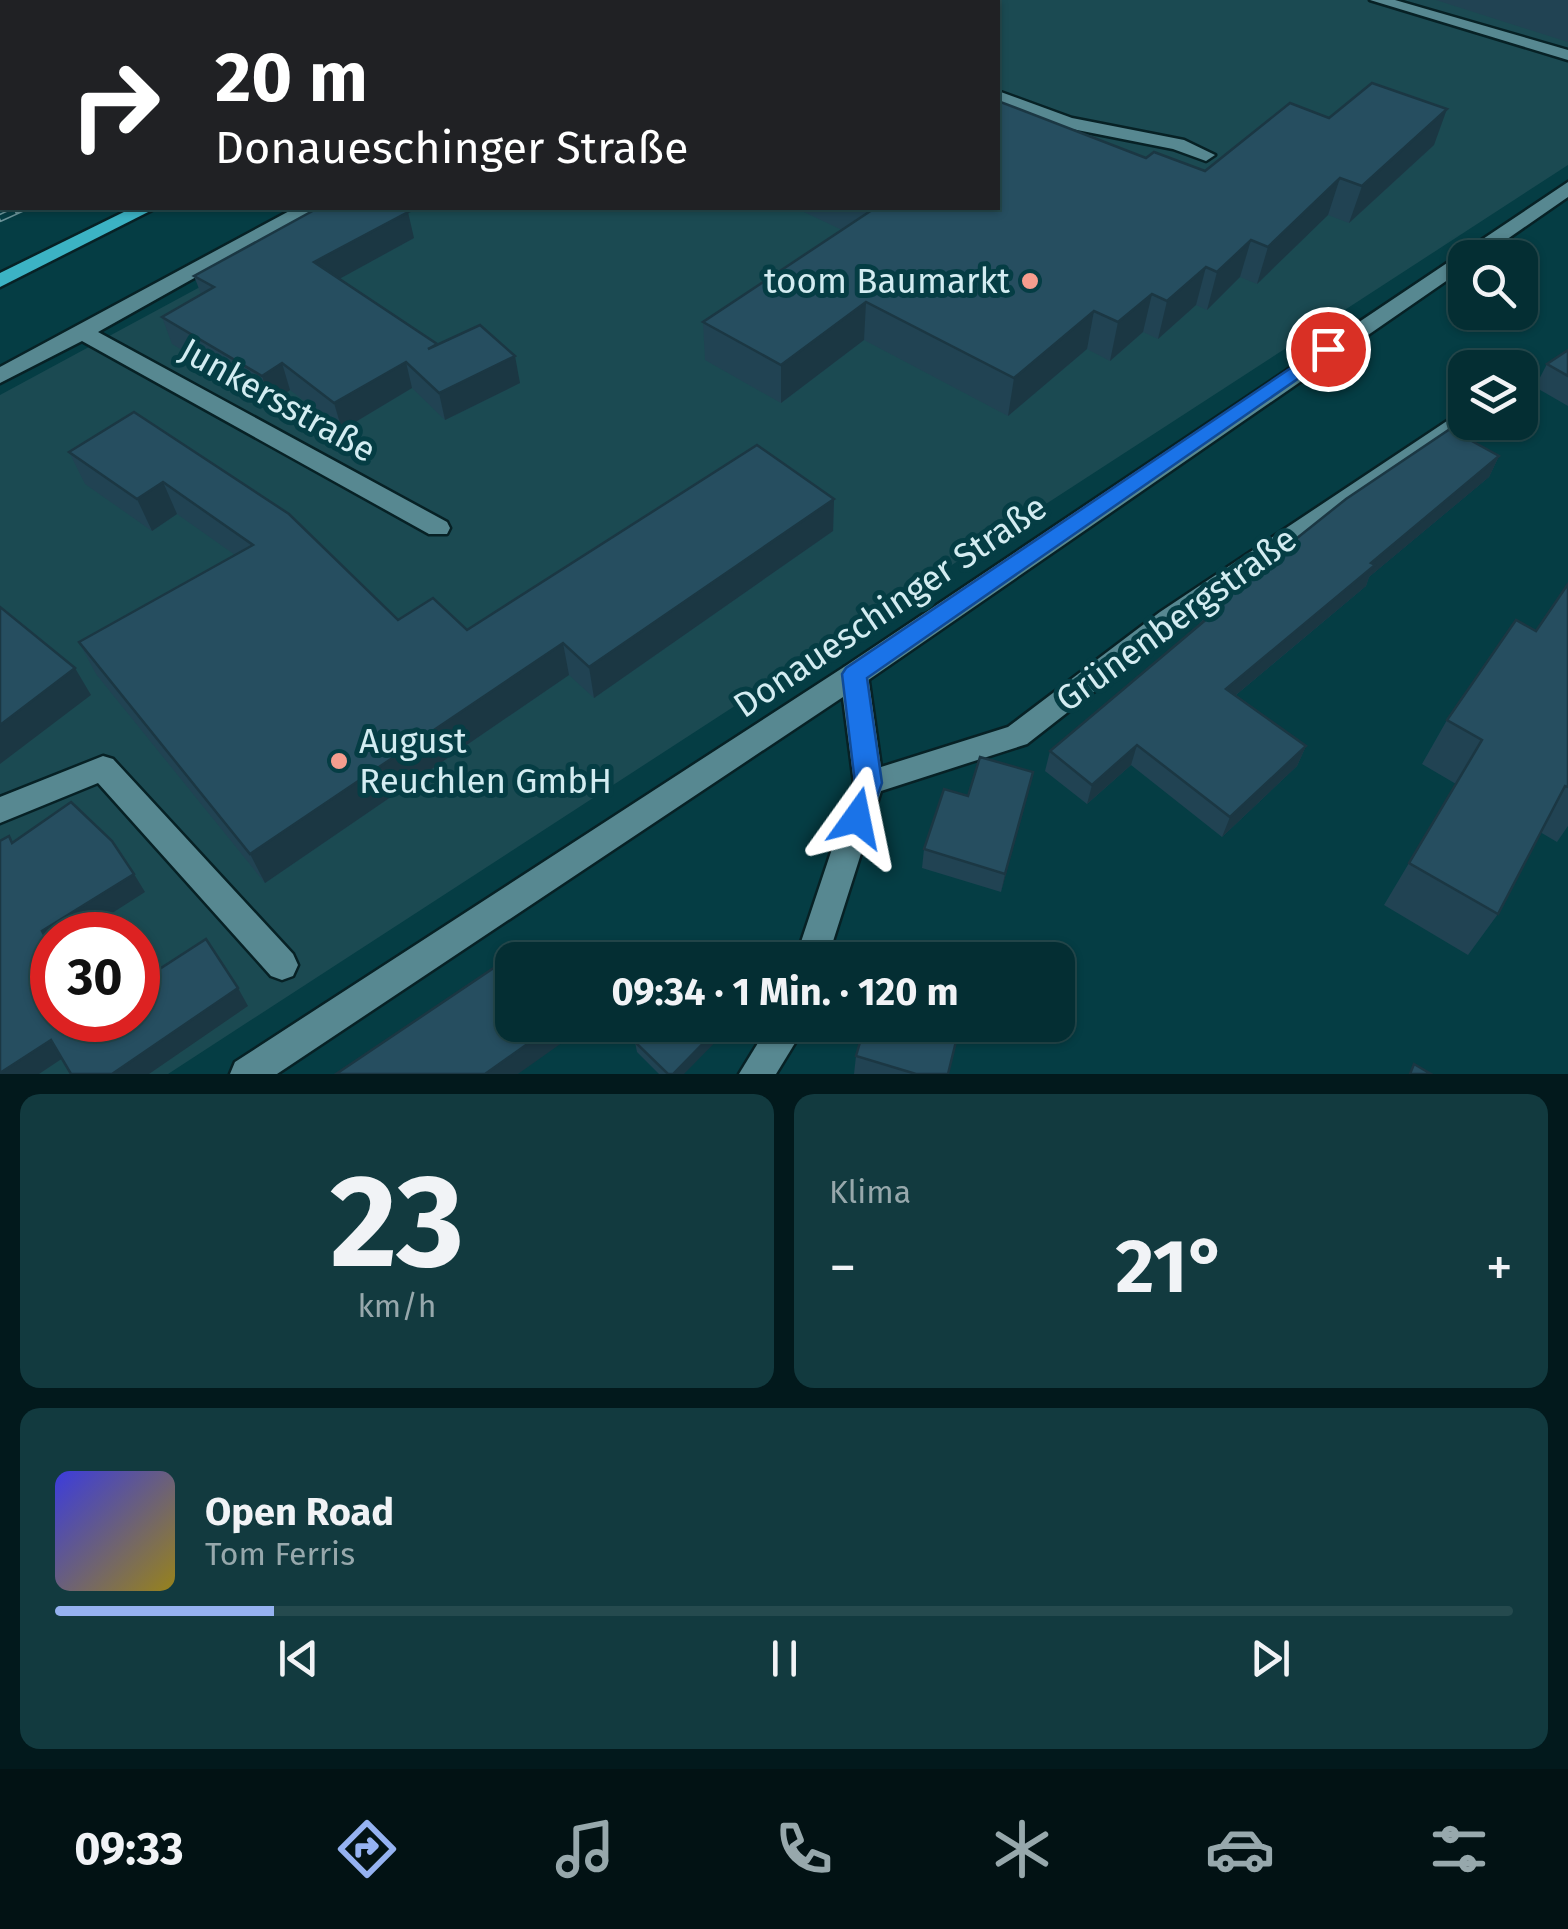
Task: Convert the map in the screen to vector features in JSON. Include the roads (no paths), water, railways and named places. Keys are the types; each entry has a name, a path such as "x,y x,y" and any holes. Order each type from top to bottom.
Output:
{"main road":[{"path":"0,281 142,210"}],"street":[{"path":"1378,0 1568,55"},
{"path":"1000,97 1068,123 1178,144 1206,155"},
{"name":"Donaueschinger Straße","path":"247,1074 854,674 1568,188"},
{"path":"0,376 306,210"},
{"name":"Junkersstraße","path":"84,333 438,528"},
{"name":"Grünenbergstraße","path":"869,783 1018,736 1169,618 1448,429"},
{"path":"817,942 869,783 854,674"},
{"path":"0,810 103,768 282,966"},
{"path":"756,1074 778,1042"}],"railway":[{"path":"0,218 18,210"}],"place":[{"name":"toom Baumarkt","path":"1030,281"},
{"name":"August Reuchlen GmbH","path":"339,761"}]}
